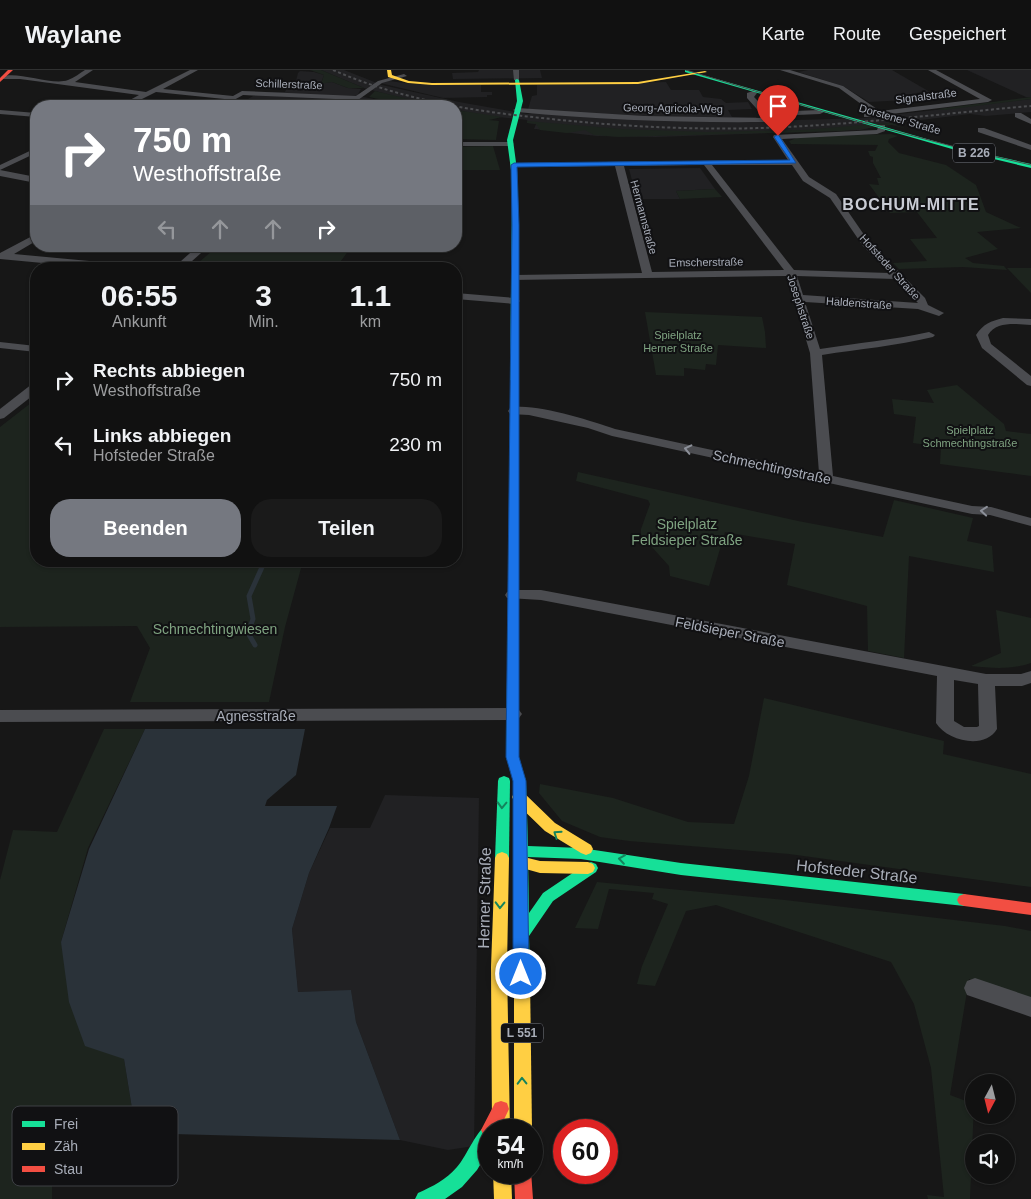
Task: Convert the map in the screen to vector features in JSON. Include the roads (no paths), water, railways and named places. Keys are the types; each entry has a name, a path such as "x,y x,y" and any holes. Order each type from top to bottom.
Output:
{"main road":[{"name":"B 226","path":"396,74 422,83 518,81 540,83 646,82 689,71"},
{"name":"B 226","path":"396,74 434,80 518,81 641,79 689,71 715,73"},
{"name":"Dorstener Straße","path":"715,73 730,83 752,93 787,105 850,118"},
{"name":"Herner Straße","path":"501,1119 499,968 503,782 512,757 513,714 515,278 514,165 510,144 520,101 518,81"},
{"name":"Dorstener Straße","path":"730,83 970,152 1031,166"},
{"name":"Herner Straße","path":"512,757 520,781 522,1119"},
{"name":"Hofsteder Straße","path":"519,797 547,826 563,838 600,856"},
{"name":"Hofsteder Straße","path":"520,857 539,849 649,862 679,869 922,894 1031,910"},
{"path":"501,856 520,857"},
{"name":"Hofsteder Straße","path":"520,857 540,866 648,872 679,869"},
{"path":"520,935 548,897 601,869"},
{"path":"496,1119 501,1109"},
{"path":"424,1199 442,1192 459,1178 478,1152"},
{"path":"502,1184 503,1199"},
{"path":"523,1184 524,1199"}],"street":[{"path":"67,84 90,70"},
{"path":"135,100 195,70"},
{"path":"783,70 840,87 880,114"},
{"name":"Signalstraße","path":"867,115 988,100 931,70"},
{"name":"Schillerstraße","path":"156,90 234,98 242,93 358,98 380,82 396,74"},
{"path":"5,76 147,94"},
{"path":"752,93 750,95 751,98 768,114"},
{"name":"Georg-Agricola-Weg","path":"517,110 582,117 695,121 770,120 768,114 820,112"},
{"path":"0,112 30,114"},
{"path":"1031,114 1018,115 1031,122"},
{"name":"Hofsteder Straße","path":"882,127 881,131 869,133 777,137 806,179 833,196 866,244 921,300 924,304 920,306 939,313"},
{"path":"981,130 1031,148"},
{"path":"462,144 510,144"},
{"path":"0,168 30,153"},
{"path":"514,165 794,162"},
{"name":"Josephstraße","path":"706,163 791,273 816,353 826,479"},
{"name":"Hermannstraße","path":"619,164 648,275"},
{"path":"0,173 30,179"},
{"path":"1,257 30,240"},
{"path":"185,262 197,252"},
{"path":"1,257 60,262"},
{"name":"Emscherstraße","path":"515,278 791,273 897,276"},
{"path":"462,297 515,301"},
{"name":"Haldenstraße","path":"798,298 920,306"},
{"path":"1031,322 997,323 987,327 982,335 984,344 988,348 1031,382"},
{"path":"816,353 871,344 888,344 929,335"},
{"path":"0,344 30,348"},
{"path":"0,415 30,392"},
{"name":"Schmechtingstraße","path":"514,411 530,411 592,425 612,432 972,510 991,511 1031,522"},
{"name":"Feldsieper Straße","path":"513,595 541,595 946,674 986,680 1022,680 1031,677"},
{"path":"946,674 945,723 951,730 975,735 984,733 988,729 986,680"},
{"name":"Agnesstraße","path":"0,716 513,714"},
{"path":"975,988 1031,1007"}],"waterway":[{"path":"255,645 248,633 253,619 249,596 262,567"}],"tram line":[{"path":"686,70 858,121 1031,165"}],"railway":[{"path":"333,70 384,89 427,100"},
{"path":"462,107 488,112 572,121 633,126 726,129 817,125 1031,106"}],"district":[{"name":"BOCHUM-MITTE","path":"911,204"}],"park label":[{"name":"Spielplatz Herner Straße","path":"678,341"},
{"name":"Spielplatz Schmechtingstraße","path":"970,436"},
{"name":"Spielplatz Feldsieper Straße","path":"687,532"},
{"name":"Schmechtingwiesen","path":"215,629"}]}
